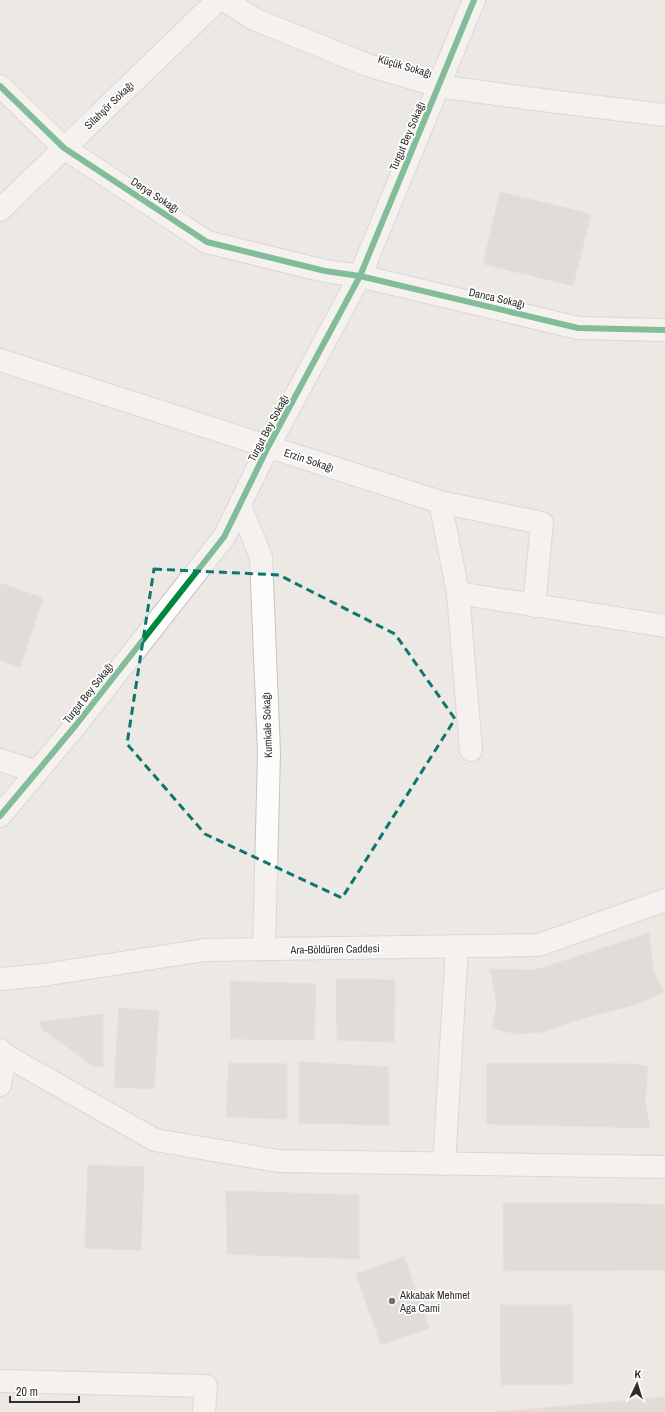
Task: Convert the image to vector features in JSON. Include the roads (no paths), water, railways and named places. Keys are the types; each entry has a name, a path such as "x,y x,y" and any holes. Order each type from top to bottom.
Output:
{"street":[{"name":"Silahşör Sokağı","path":"0,210 218,0"},
{"name":"Küçük Sokağı","path":"224,0 254,19 367,65 439,86 665,115"},
{"name":"Turgut Bey Sokağı","path":"0,816 76,726 224,537 268,447 360,276 474,0"},
{"name":"Derya Sokağı","path":"0,86 64,148 207,242 325,271"},
{"name":"Darıca Sokağı","path":"325,271 360,276 578,328 665,330"},
{"name":"Erzin Sokağı","path":"0,360 440,502 542,523 534,606"},
{"path":"440,502 458,593 471,750"},
{"name":"Kumkale Sokağı","path":"240,506 261,557 269,753 264,950"},
{"path":"458,593 665,626"},
{"path":"0,760 37,772"},
{"name":"Ara-Böldüren Caddesi","path":"0,979 43,975 205,950 539,945 665,900"},
{"path":"444,1164 457,947"},
{"path":"0,1085 2,1052 155,1140 278,1161 665,1167"},
{"path":"0,1381 206,1386 204,1412"}],"place":[{"name":"Akkabak Mehmet Aga Cami","path":"392,1301"}]}
